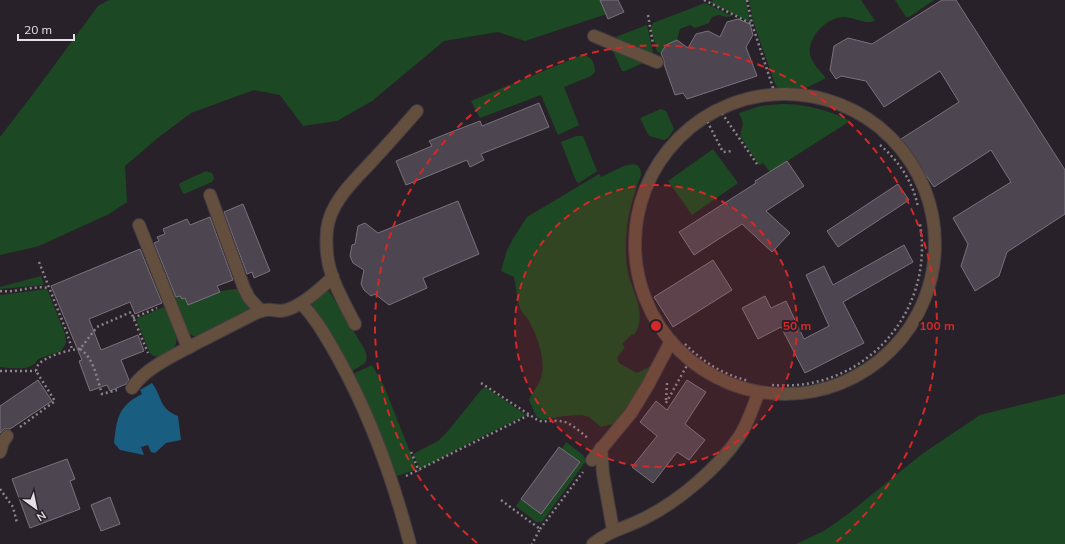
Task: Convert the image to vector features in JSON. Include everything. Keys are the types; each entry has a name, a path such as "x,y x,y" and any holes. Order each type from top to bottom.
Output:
{"street":[{"path":"594,36 657,62"},
{"path":"775,94 798,94 821,98 843,105 882,129 899,145 923,184 931,206 935,228 935,251 932,274 926,297 916,317 903,336 870,368 850,379 828,388 782,394 765,388 741,387 722,380 705,371 690,360 676,340 657,322 650,309 640,280 636,257 639,210 656,167 669,150 684,134 719,109 737,102 775,94"},
{"path":"355,324 338,292 327,254 327,235 330,218 338,201 355,180 417,111"},
{"path":"210,196 244,288 249,298 260,311"},
{"path":"139,225 188,348"},
{"path":"132,388 135,382 154,367 260,311 281,311 298,306 333,277"},
{"path":"301,303 318,323 348,376 362,406 392,481 410,544"},
{"path":"592,460 631,413 676,340"},
{"path":"593,544 613,530 644,519 669,504 720,461 740,436 765,388"},
{"path":"0,452 3,442 7,436"},
{"path":"601,448 602,474 613,530"}],"path":[{"path":"704,0 752,24"},
{"path":"747,0 752,24 775,94"},
{"path":"648,15 657,62"},
{"path":"719,109 757,164"},
{"path":"705,118 723,152 732,151"},
{"path":"880,145 896,160 905,173 914,192 918,207"},
{"path":"765,388 800,385 830,378 857,365 885,342 903,317 916,290 922,260 920,224"},
{"path":"39,262 72,349"},
{"path":"0,291 34,287 49,288"},
{"path":"133,318 170,302"},
{"path":"80,349 97,327 131,312 154,367"},
{"path":"676,340 712,366 752,382"},
{"path":"36,371 38,365 44,361 72,349 80,349 85,352 90,359 102,394 125,388 132,388"},
{"path":"666,403 690,360"},
{"path":"0,371 36,371"},
{"path":"7,436 55,401 36,371"},
{"path":"481,382 539,422 566,422 601,448"},
{"path":"392,481 420,471 529,415"},
{"path":"411,452 420,471"},
{"path":"532,544 540,530 592,460"},
{"path":"0,489 13,507 17,523"},
{"path":"501,500 540,530"}],"green space":[{"path":"109,0 615,0 619,10 525,41 498,32 444,41 372,101 337,121 303,126 280,95 254,90 191,113 159,137 125,166 127,202 109,214 39,246 0,255 0,137 98,6"},
{"path":"714,0 746,0 750,22 709,2"},
{"path":"749,0 861,0 875,21 867,22 844,17 831,20 825,24 815,35 812,41 810,55 826,78 804,89 777,87 753,21"},
{"path":"895,0 934,0 909,17 906,17"},
{"path":"705,3 732,16 726,17 719,15 712,17 709,23 695,28 690,25 680,29 677,40 666,45 661,53 657,52 651,29 653,23"},
{"path":"647,25 654,57 616,38 618,36"},
{"path":"612,49 643,62 643,63 622,71"},
{"path":"582,55 591,58 595,72 591,76 564,87 579,125 558,135 541,95 480,118 471,101"},
{"path":"781,104 817,108 850,121 770,172 763,163 759,165 740,136 743,123 739,113 760,106"},
{"path":"661,109 666,111 674,129 668,138 664,140 649,136 640,118"},
{"path":"576,136 583,136 597,171 579,183 576,181 561,142"},
{"path":"713,149 738,183 692,215 668,181"},
{"path":"633,164 637,165 641,171 641,175 629,213 626,256 629,277 639,306 640,321 634,335 632,334 622,344 625,347 617,358 619,363 637,373 649,367 651,368 631,401 613,424 601,427 589,417 582,415 564,416 543,420 536,416 529,400 539,384 541,377 543,367 541,354 533,328 519,306 514,277 501,271 507,250 527,217 599,174 601,177 624,166"},
{"path":"206,171 212,173 214,178 212,182 184,194 183,193 179,185 180,183"},
{"path":"41,276 44,285 0,289 0,287"},
{"path":"173,276 182,299 238,289 246,298 250,310 198,336 193,336 187,332 166,279"},
{"path":"47,289 65,334 66,343 61,351 38,359 27,368 0,367 0,295"},
{"path":"329,291 365,350 367,358 366,361 352,371 348,369 313,309 312,302 321,293"},
{"path":"164,307 174,328 176,341 175,347 170,352 157,357 150,353 136,319"},
{"path":"372,365 384,386 416,467 415,470 397,476 394,474 353,374"},
{"path":"485,387 526,415 420,469 413,454 438,441"},
{"path":"1065,394 1065,544 796,544 824,531 848,514 922,454 980,415"},
{"path":"566,442 583,455 586,461 542,522 536,522 516,506 521,499 540,513 580,462 562,449"}],"water":[{"path":"152,383 167,410 178,416 181,440 166,443 155,453 151,452 148,445 141,447 144,455 120,450 114,443 116,426 120,414 128,403 142,394 140,390"}],"building":[{"path":"600,0 618,0 624,12 608,19"},
{"path":"942,0 956,0 1065,170 1065,214 1007,252 999,276 975,291 961,266 968,244 953,218 1011,182 991,150 934,187 901,139 959,102 940,71 884,107 866,81 841,76 836,79 830,70 834,46 848,38 872,44"},
{"path":"738,19 750,24 753,35 746,47 757,76 687,99 683,93 675,95 661,53 666,45 677,40 688,48 696,34 708,31 720,37 727,22"},
{"path":"539,103 549,127 481,154 484,160 470,167 467,160 406,185 396,161 432,146 429,141 446,134 480,121 482,126"},
{"path":"787,161 804,186 766,211 790,233 772,252 742,224 694,255 679,232 756,183 755,181"},
{"path":"898,184 909,200 838,247 827,231"},
{"path":"458,201 479,254 423,278 427,288 389,305 375,294 371,296 364,290 361,284 364,270 353,263 350,256 352,245 355,244 358,226 365,223 378,233"},
{"path":"243,204 270,271 254,278 252,272 247,274 224,212"},
{"path":"210,217 233,280 217,286 220,292 188,305 185,298 182,299 180,296 176,297 154,243 159,241 157,237 165,234 163,229 187,219 190,225"},
{"path":"904,245 913,262 843,302 864,343 805,373 781,327 758,339 742,308 765,296 771,308 786,301 804,339 829,326 806,275 824,266 833,285"},
{"path":"140,249 162,303 135,314 130,302 89,319 101,350 138,335 144,351 121,360 129,380 126,384 110,391 107,385 90,391 79,361 82,360 51,286"},
{"path":"713,260 732,290 673,327 654,297"},
{"path":"38,380 52,401 10,429 4,429 0,433 0,406"},
{"path":"687,380 706,392 685,424 705,440 689,460 677,452 653,483 632,467 657,436 640,422 656,401 667,410"},
{"path":"559,447 580,462 541,514 521,499"},
{"path":"67,459 75,479 70,481 80,509 30,528 12,479"},
{"path":"110,497 120,524 101,531 91,505"}]}
